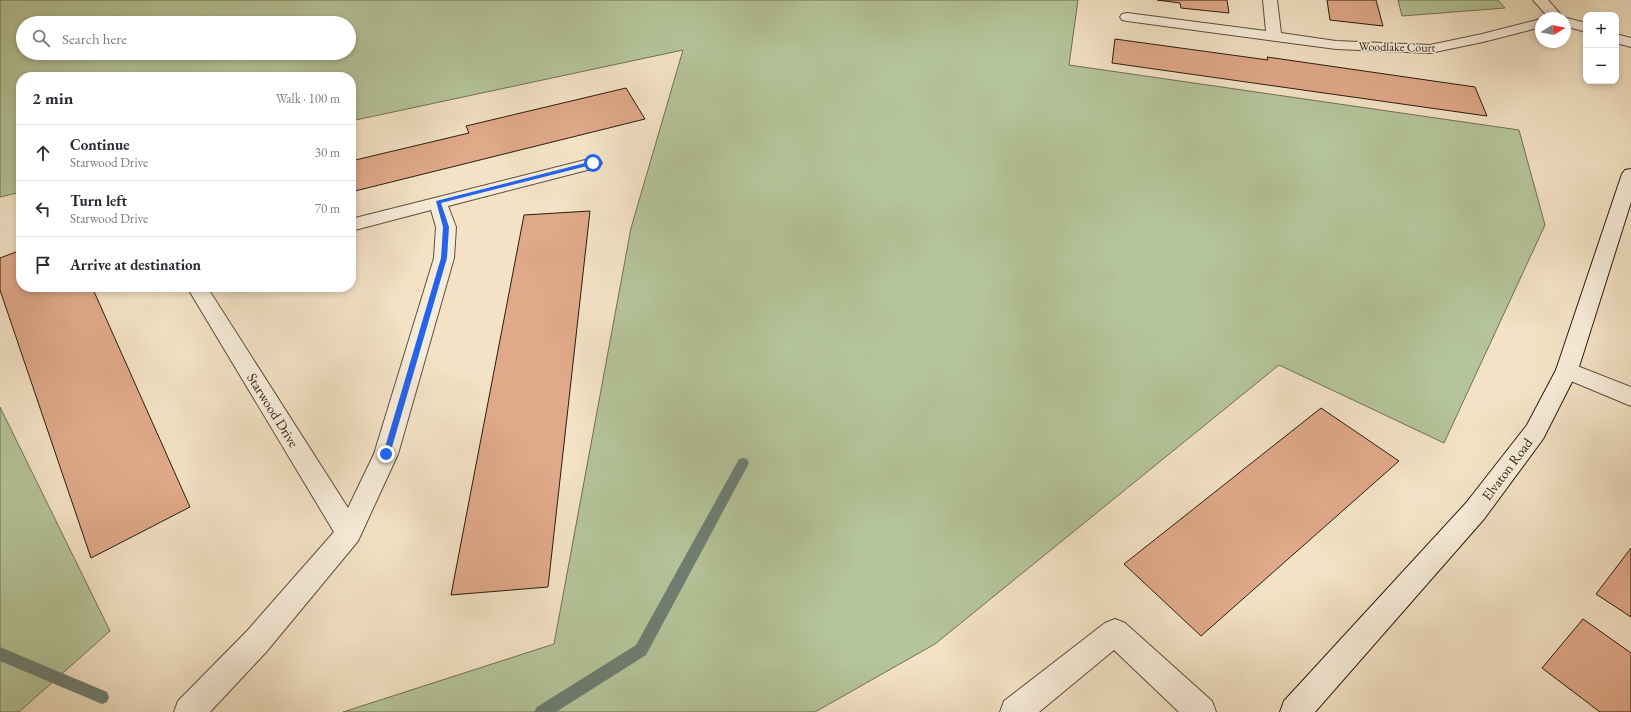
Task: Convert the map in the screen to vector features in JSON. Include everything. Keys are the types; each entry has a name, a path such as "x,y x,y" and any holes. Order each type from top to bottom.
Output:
{"street":[{"path":"1270,0 1274,37"},
{"path":"1540,0 1551,12"},
{"name":"Woodlake Court","path":"1127,17 1351,46 1430,49 1483,38 1535,25"},
{"path":"1571,21 1583,22"},
{"path":"1571,22 1583,27"},
{"path":"1619,27 1631,30"},
{"path":"1619,39 1631,43"},
{"path":"356,224 593,163"},
{"name":"Elvaton Road","path":"1295,712 1476,511 1535,432 1567,370 1631,174"},
{"path":"189,712 257,641 349,533 386,454 444,258 446,227 438,202"},
{"name":"Starwood Drive","path":"200,292 349,533"},
{"path":"1567,370 1631,398"},
{"path":"1015,712 1115,632 1200,712"}],"green space":[{"path":"0,0 1078,0 1069,65 1519,130 1545,225 1444,443 1279,365 935,644 815,712 343,712 554,644 631,228 683,50 356,120 356,72 16,72 16,193 0,197"},
{"path":"1398,0 1498,0 1505,8 1402,16"},
{"path":"0,407 110,631 19,712 0,712"}],"building":[{"path":"1157,0 1227,0 1229,13 1181,8 1180,3"},
{"path":"1327,0 1376,0 1383,26 1330,20"},
{"path":"1115,39 1268,60 1267,57 1475,87 1487,116 1112,63"},
{"path":"626,88 645,119 356,191 356,160 469,133 466,126"},
{"path":"590,211 548,587 451,595 524,215"},
{"path":"16,252 16,292 94,292 190,507 91,558 0,290 0,258"},
{"path":"1321,408 1399,461 1201,636 1124,564"},
{"path":"1631,548 1631,617 1596,594"},
{"path":"1583,619 1631,653 1631,712 1600,712 1542,668"}],"waterway":[{"path":"542,712 641,650 743,463"},
{"path":"0,654 102,697"}],"route":[{"path":"386,454 444,258 446,227 438,202 593,163"}]}
